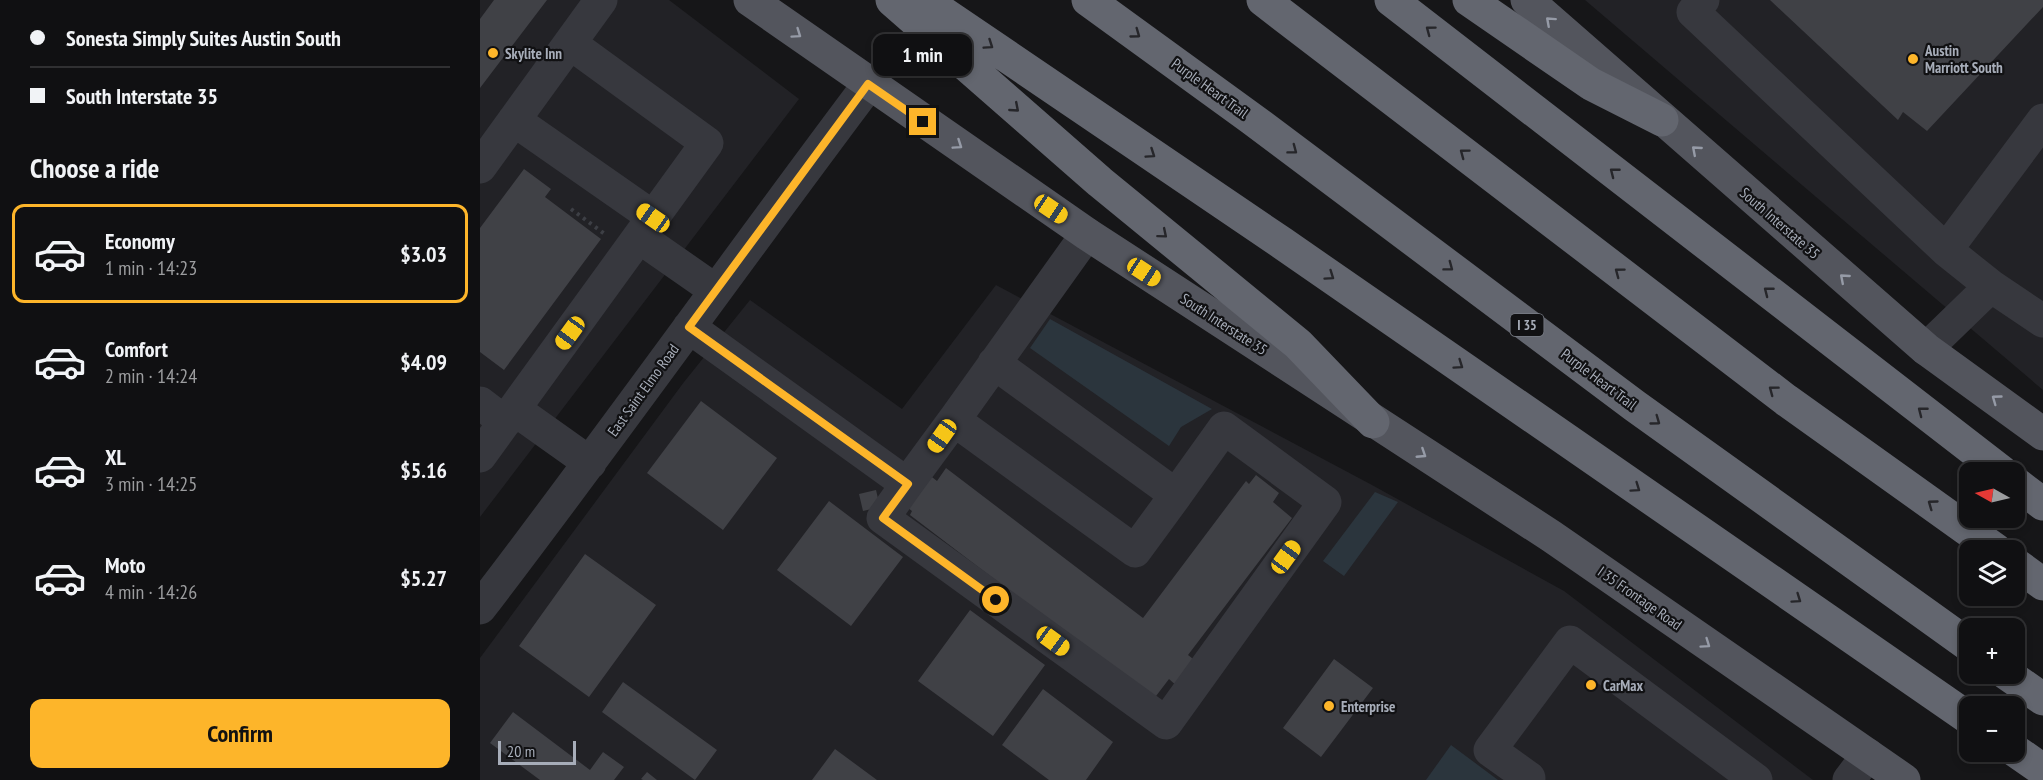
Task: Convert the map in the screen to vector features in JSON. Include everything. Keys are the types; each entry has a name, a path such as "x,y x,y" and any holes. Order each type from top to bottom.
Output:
{"highway":[{"path":"892,0 1100,182 1298,344 1373,422"},
{"path":"924,0 1282,243 1959,711"},
{"name":"Purple Heart Trail","path":"1088,0 1252,119 1635,406 1959,638"},
{"path":"1263,0 1786,400 1982,540"},
{"path":"1391,0 1989,462"},
{"path":"1469,0 1591,84 1662,120"},
{"path":"2025,490 2043,504"},
{"path":"2025,571 2043,584"},
{"path":"2021,684 2043,699"},
{"path":"2025,758 2043,770"}],"main road":[{"name":"South Interstate 35","path":"750,0 1087,234 1373,422"},
{"name":"South Interstate 35","path":"1527,0 1926,349 2043,434"},
{"name":"I 35 Frontage Road","path":"1373,422 1551,536 1859,768 1904,780"}],"street":[{"path":"480,167 601,0"},
{"path":"1703,0 1693,12 1946,250 1991,286 2040,312"},
{"path":"480,456 500,411 646,227 707,144 571,44"},
{"name":"East Saint Elmo Road","path":"480,608 590,463 868,84"},
{"path":"514,120 646,227 715,290"},
{"path":"1946,250 2043,120"},
{"path":"954,420 1136,551 1224,428 1325,502 1166,723 883,518 1087,234"},
{"path":"1926,349 1991,286"},
{"path":"689,327 908,484"},
{"path":"994,363 1176,495"},
{"path":"500,411 590,463"},
{"path":"1527,780 1529,778 1490,750 1570,642 1756,780"}],"shaded area":[{"path":"480,0 669,0 799,99 480,517"},
{"path":"1585,0 2043,0 2043,390 1782,168"},
{"path":"996,285 1372,485 1564,591 1813,780 480,780 480,658 684,382 750,300 902,409"},
{"path":"1050,319 1212,409 1181,427 1169,446 1030,348"},
{"path":"1375,492 1398,502 1344,576 1323,561"},
{"path":"1451,745 1498,780 1426,780"}],"building":[{"name":"Skylite Inn","path":"494,0 547,0 480,88 480,19"},
{"name":"Austin Marriott South","path":"1770,0 2043,0 2043,7 1927,131 1903,112 1898,120"},
{"path":"524,169 551,189 545,197 601,239 504,370 480,352 480,228"},
{"path":"701,401 777,458 723,530 647,473"},
{"path":"946,468 1143,618 1246,481 1249,484 1256,475 1279,493 1273,502 1292,518 1188,655 1197,662 1178,687 1169,679 1153,700 910,515 912,511 904,505 928,474 937,481"},
{"path":"876,490 880,507 863,511 859,494"},
{"path":"829,501 903,557 851,626 777,570"},
{"path":"585,554 656,605 589,697 519,646"},
{"path":"970,610 1045,665 993,736 918,681"},
{"name":"Enterprise","path":"1334,659 1373,688 1321,757 1283,728"},
{"path":"623,682 717,750 695,780 602,712"},
{"path":"1043,689 1113,742 1086,780 1049,780 1002,745"},
{"path":"513,712 590,770 603,752 624,767 614,780 540,780 490,743"},
{"path":"835,749 877,780 812,780"},
{"path":"647,772 657,780 641,779"}],"place":[{"name":"Skylite Inn","path":"493,53"},
{"name":"Austin Marriott South","path":"1913,59"},
{"name":"CarMax","path":"1591,685"},
{"name":"Enterprise","path":"1329,706"}],"route":[{"path":"923,122 868,84 689,327 908,484 883,518 996,600"}]}
